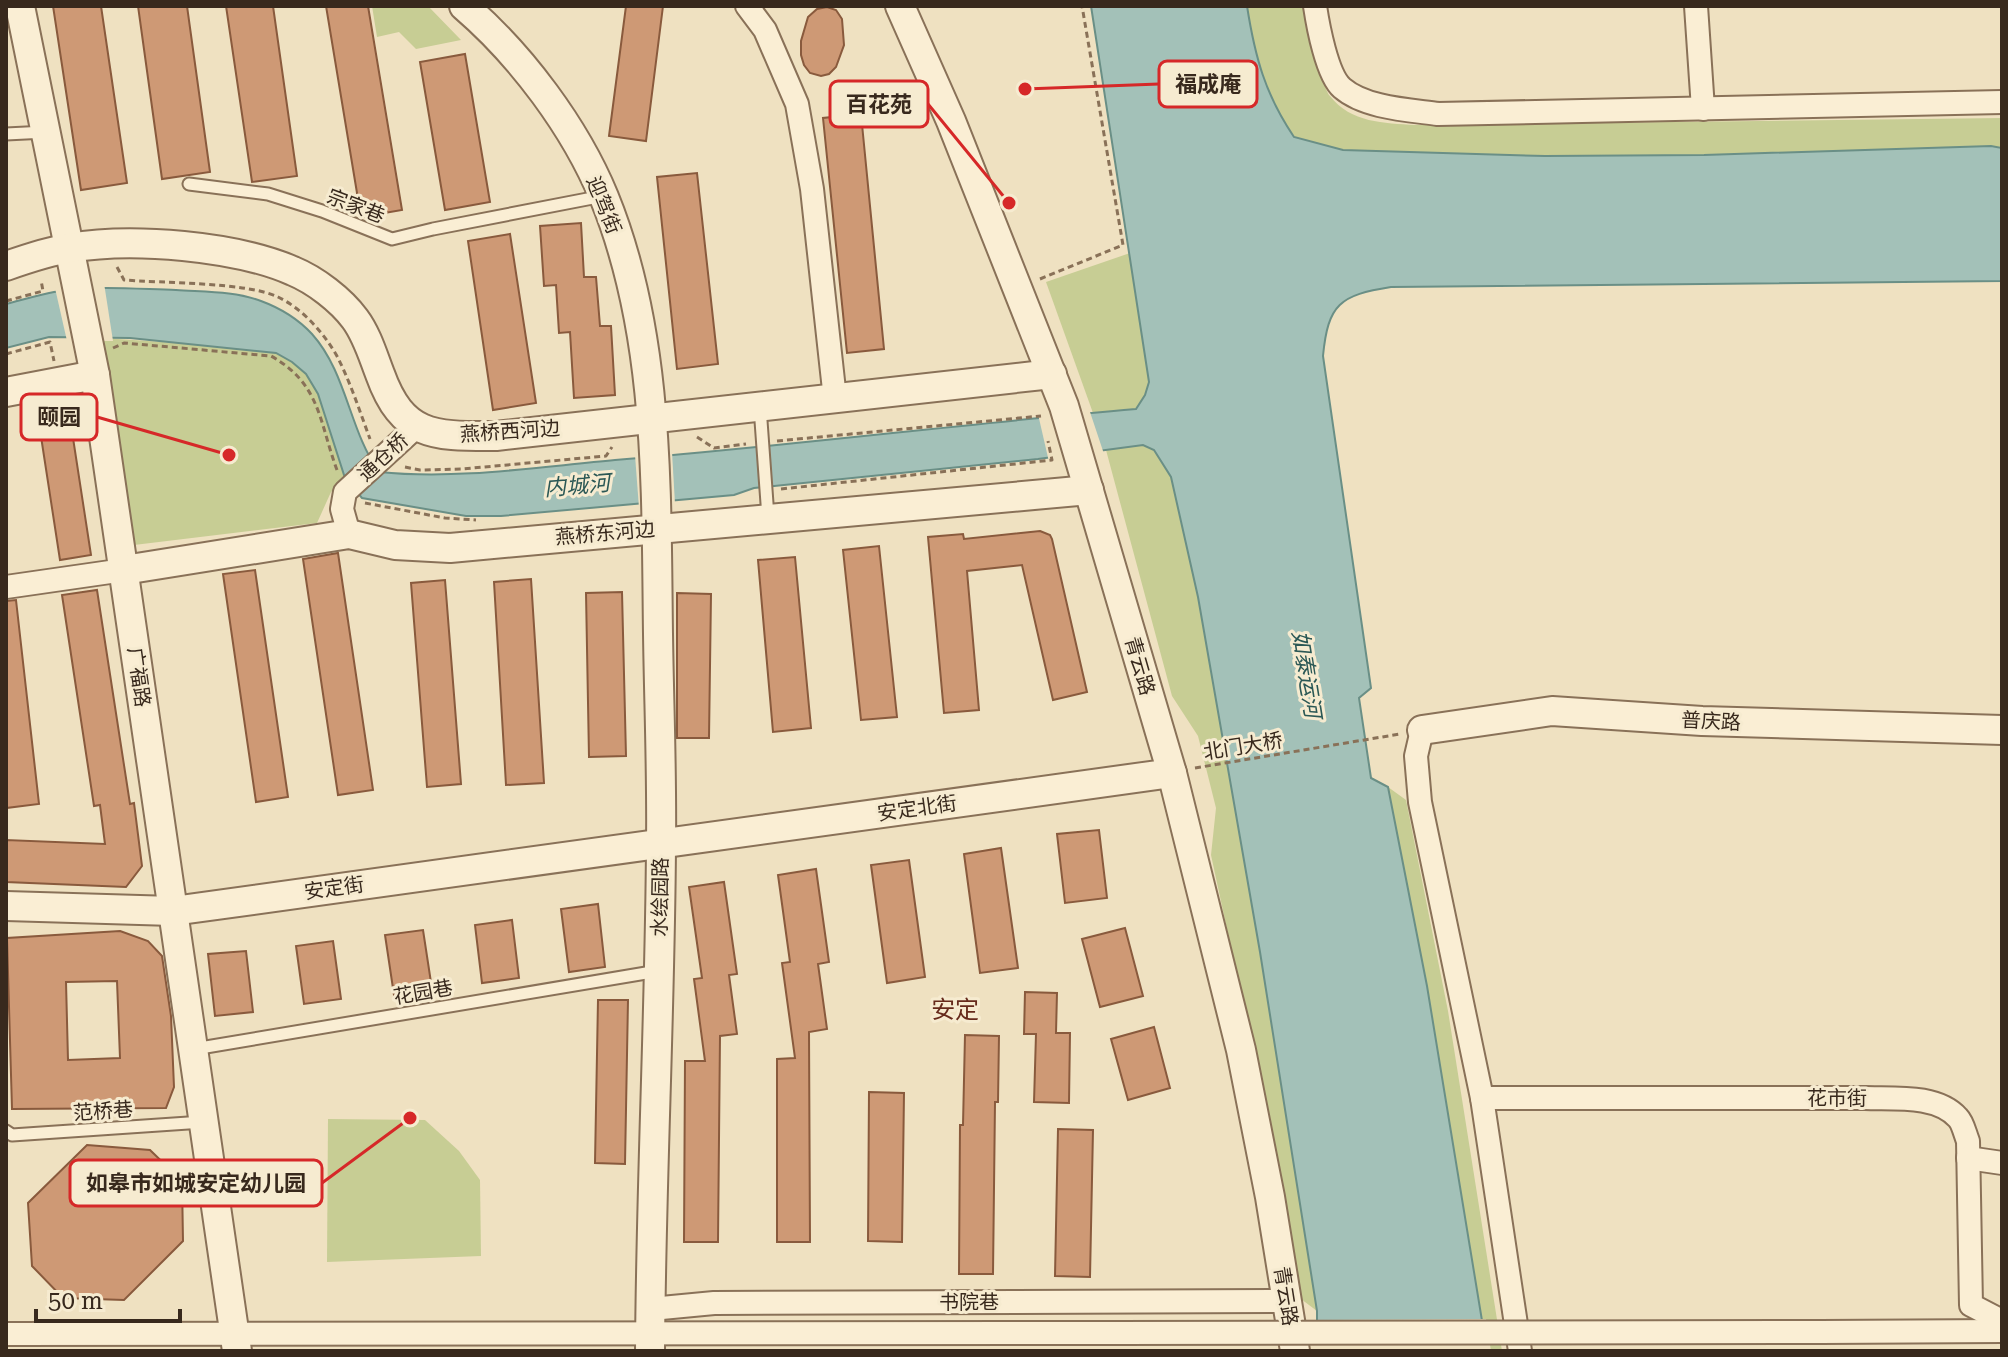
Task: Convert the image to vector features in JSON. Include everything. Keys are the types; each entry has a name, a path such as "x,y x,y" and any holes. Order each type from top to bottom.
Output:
{"street":[{"name":"广福路","path":"20,6 92,359 235,1344"},
{"name":"迎驾街","path":"464,6 523,66 563,122 604,196 635,297 655,426"},
{"path":"747,6 765,30 797,104 812,189 835,399"},
{"name":"青云路","path":"900,6 951,121 1052,374 1053,411 1081,463 1182,771 1270,1197 1295,1351"},
{"path":"1315,6 1321,46 1341,88 1378,106 1438,114 2002,102"},
{"path":"1696,6 1703,109"},
{"path":"6,266 35,257 73,261 143,245 248,255 295,272 329,294 354,319 370,347 395,409 416,427"},
{"path":"6,392 58,381 92,359"},
{"name":"燕桥西河边","path":"416,427 450,436 496,436 655,426 760,407 1052,374"},
{"name":"水绘园路","path":"650,1331 661,843 655,426"},
{"name":"通仓桥","path":"348,490 416,427"},
{"path":"348,490 342,509 349,534"},
{"name":"燕桥东河边","path":"124,570 349,534 395,545 450,548 656,519 766,499 1089,490"},
{"path":"6,587 124,570"},
{"name":"普庆路","path":"1408,732 1552,711 1702,721 2002,730"},
{"path":"1408,732 1416,756 1420,802 1482,1098 1520,1351"},
{"name":"安定北街","path":"661,843 1182,771"},
{"name":"安定街","path":"6,906 173,911 661,843"},
{"name":"花市街","path":"1482,1098 1907,1099 1939,1105 1959,1118 1968,1141 1971,1305 1996,1318 2002,1330"},
{"path":"1968,1158 2002,1163"},
{"name":"书院巷","path":"650,1331 714,1303 1287,1301"},
{"path":"6,1334 235,1344 650,1331 2002,1330"}],"lane":[{"path":"6,134 46,132"},
{"name":"宗家巷","path":"189,184 268,194 322,211 392,239 604,196"},
{"path":"760,407 766,499"},
{"name":"花园巷","path":"194,1049 658,971"},
{"name":"范桥巷","path":"6,1131 12,1135 203,1122"}],"path":[{"path":"1018,288 1123,245 1082,6"},
{"path":"6,301 43,291 35,257"},
{"path":"6,354 50,342 58,381"},
{"path":"92,359 124,343 271,356 289,366 305,382 318,406 348,490 358,502 475,521"},
{"path":"655,426 714,448 1053,411"},
{"path":"766,499 1052,460"},
{"name":"北门大桥","path":"1182,771 1408,732"}],"green space":[{"path":"372,6 428,6 461,40 416,49 399,32 377,37"},
{"path":"1247,6 1305,6 1330,96 1348,112 1369,120 1415,125 2002,118 2002,148 1545,156 1343,150 1294,137 1276,106 1263,74"},
{"path":"1130,253 1149,382 1136,409 1093,413 1046,282"},
{"path":"103,338 276,353 306,374 318,394 345,478 331,492 317,523 134,545"},
{"path":"1143,445 1154,450 1171,477 1198,597 1260,952 1317,1311 1301,1299 1269,1124 1211,855 1216,808 1198,736 1172,696 1106,450"},
{"path":"1388,787 1406,800 1448,1011 1502,1351 1487,1351 1427,986"},
{"path":"328,1119 425,1120 459,1151 480,1180 481,1256 327,1262"}],"water":[{"path":"1091,6 1247,6 1263,74 1276,106 1294,137 1343,150 1545,156 2002,148 2002,281 1391,287 1348,299 1333,313 1323,356 1371,688 1359,698 1371,778 1388,787 1427,986 1487,1351 1317,1351 1317,1311 1260,952 1198,597 1171,477 1154,450 1143,445 754,488 734,495 501,516 466,516 362,498 345,478 318,394 306,374 276,353 130,338 49,337 6,348 6,304 48,293 115,288 209,292 251,298 282,311 312,334 333,366 361,438 379,472 408,474 467,474 527,469 1136,409 1149,382"}],"pier":[{"path":"104,283 113,341 67,341 55,288"},
{"path":"1089,409 1104,454 1049,462 1038,414"},
{"path":"672,452 675,504 639,508 635,455"},
{"path":"1486,1319 1491,1351 1313,1351 1313,1320"}],"building":[{"path":"53,6 101,6 127,183 81,190"},
{"path":"138,6 187,6 210,172 162,179"},
{"path":"226,6 273,6 297,176 252,182"},
{"path":"326,6 368,6 402,210 361,217"},
{"path":"626,6 663,6 646,141 609,136"},
{"path":"827,7 836,10 842,19 844,45 836,67 829,74 821,76 810,73 804,65 801,41 808,17 817,9"},
{"path":"465,54 490,202 445,210 420,62"},
{"path":"861,114 884,349 847,353 823,118"},
{"path":"697,173 718,364 677,369 657,177"},
{"path":"581,223 584,277 596,277 600,326 611,326 615,395 574,398 570,332 559,333 556,285 544,286 540,226"},
{"path":"510,234 536,403 493,410 468,241"},
{"path":"71,425 91,555 60,560 40,430"},
{"path":"1040,531 1052,539 1087,692 1053,700 1022,565 967,571 979,710 944,713 928,537 963,534 964,539"},
{"path":"879,546 897,717 861,720 843,550"},
{"path":"338,553 373,790 338,795 303,559"},
{"path":"795,557 811,728 773,732 758,560"},
{"path":"255,570 288,797 256,802 223,574"},
{"path":"531,579 544,783 506,785 494,582"},
{"path":"445,580 461,784 427,787 411,583"},
{"path":"97,590 142,866 126,887 6,882 6,840 105,844 100,805 94,806 62,595"},
{"path":"622,592 626,756 589,757 586,593"},
{"path":"677,593 711,594 709,738 677,738"},
{"path":"16,600 39,804 6,808 6,601"},
{"path":"1099,830 1107,898 1065,903 1057,834"},
{"path":"1001,848 1018,968 980,973 964,854"},
{"path":"909,860 925,977 887,983 871,865"},
{"path":"816,869 829,962 818,964 827,1029 809,1032 810,1242 777,1242 777,1059 795,1058 782,963 790,962 778,875"},
{"path":"724,882 737,974 729,975 737,1034 720,1036 718,1242 684,1242 685,1061 705,1061 694,979 702,978 689,887"},
{"path":"598,904 605,967 569,972 561,909"},
{"path":"512,920 519,978 482,983 475,925"},
{"path":"1125,928 1143,996 1100,1007 1082,939"},
{"path":"423,930 432,989 394,995 385,935"},
{"path":"120,931 148,941 162,956 171,1016 174,1087 166,1108 12,1109 7,938","holes":["117,981 120,1058 68,1060 66,982"]},
{"path":"333,941 341,999 304,1004 296,946"},
{"path":"246,951 253,1012 215,1016 208,954"},
{"path":"1025,992 1057,993 1056,1033 1070,1033 1069,1103 1034,1102 1036,1034 1024,1034"},
{"path":"598,1000 628,1000 625,1164 595,1163"},
{"path":"1154,1027 1170,1088 1128,1100 1111,1039"},
{"path":"965,1035 999,1036 993,1274 959,1274 960,1125 963,1125"},
{"path":"869,1092 904,1093 902,1242 868,1241"},
{"path":"1058,1129 1093,1130 1090,1277 1055,1276"},
{"path":"87,1145 150,1150 182,1181 183,1241 124,1300 63,1298 32,1266 28,1203"}],"place":[{"name":"福成庵","path":"1025,89"},
{"name":"百花苑","path":"1009,203"},
{"name":"颐园","path":"229,455"},
{"name":"如皋市如城安定幼儿园","path":"410,1118"}],"district":[{"name":"安定","path":"955,1010"}],"water label":[{"name":"内城河","path":"577,485"},
{"name":"如泰运河","path":"1307,674"}]}
